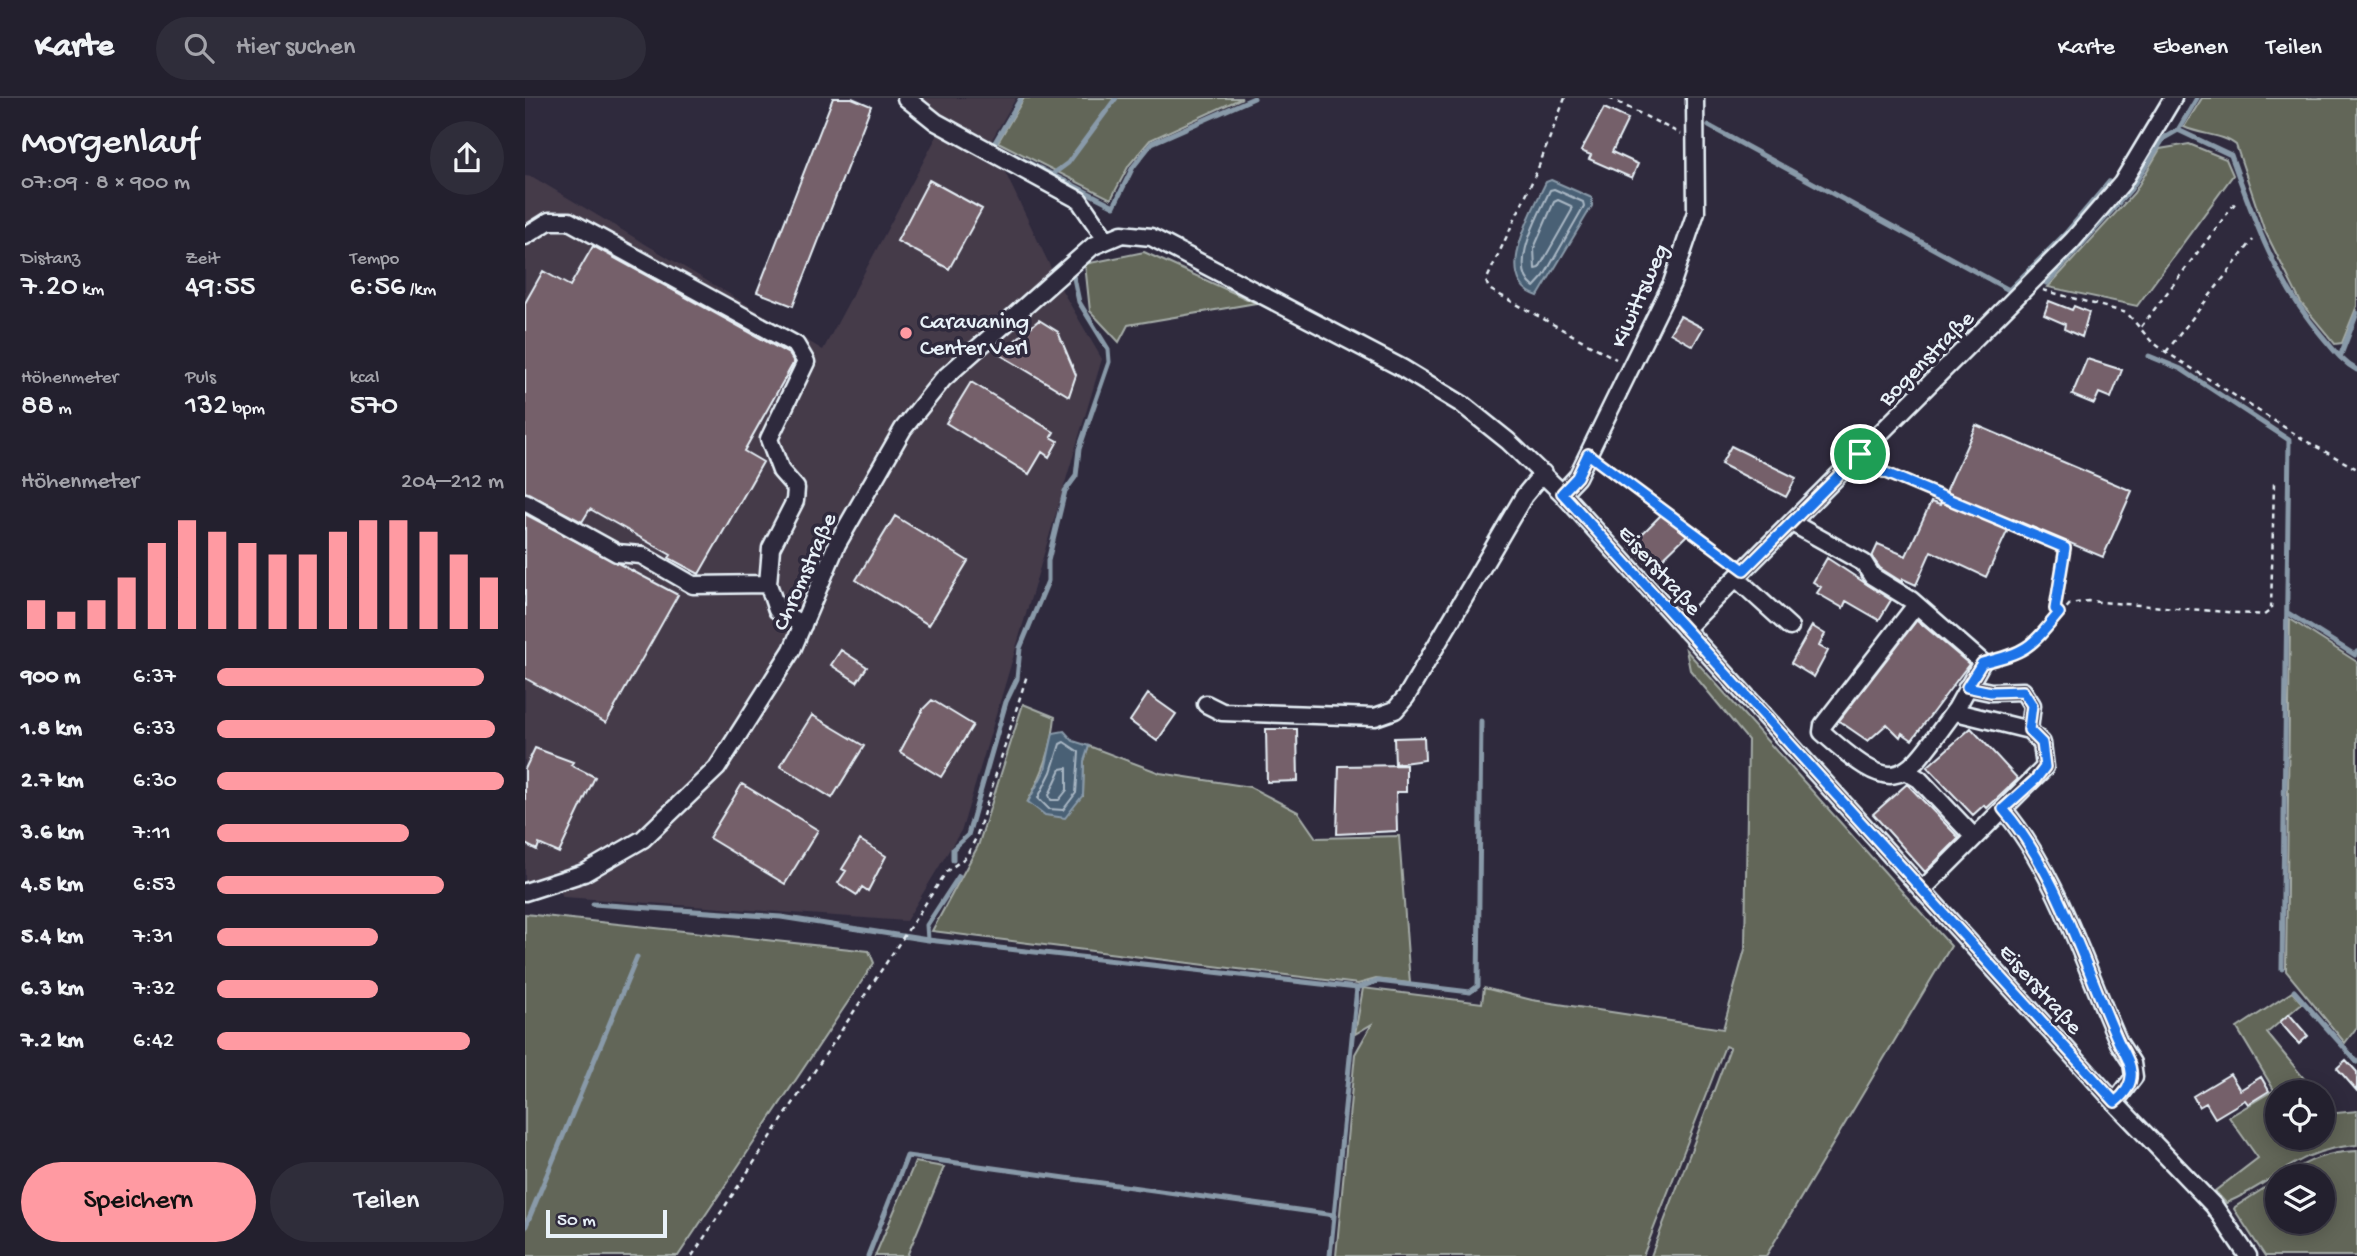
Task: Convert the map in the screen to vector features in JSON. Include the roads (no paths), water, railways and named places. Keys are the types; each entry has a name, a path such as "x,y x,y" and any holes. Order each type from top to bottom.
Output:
{"street":[{"path":"906,98 936,122 1079,200 1105,239"},
{"name":"Kiwittsweg","path":"1562,493 1577,477 1672,283 1696,212 1695,98"},
{"name":"Bogenstraße","path":"1685,629 2073,242 2122,183 2173,98"},
{"path":"525,236 549,220 569,221 796,345 803,354 806,362 769,439 781,471 796,488 795,501 771,548 768,584 777,610 803,625"},
{"name":"Eiserstraße","path":"1105,239 1122,234 1151,237 1402,368 1463,405 1543,473 2115,1102 2214,1206 2248,1256"},
{"name":"Chromstraße","path":"525,892 585,873 643,839 717,768 792,650 837,544 903,429 961,362 1079,256 1105,239"},
{"path":"1206,704 1222,712 1375,717 1395,710 1406,698 1524,496 1543,473"},
{"path":"525,502 617,553 641,555 693,586 768,584"},
{"path":"1792,523 1864,563 1872,576 1916,605 1982,663 1956,709 1907,772"},
{"path":"1740,574 1790,627"},
{"path":"1916,605 1823,725 1822,732 1871,770 1886,776 1907,772 1919,779 1973,836"},
{"path":"1967,687 1991,692 2023,691 2032,705 2029,730"},
{"path":"1922,890 1973,836 2035,780 2045,767 2042,743 2029,730 1960,713 1956,709"},
{"path":"2003,809 2019,828 2037,862 2119,1043 2132,1063 2134,1077 2115,1102"}],"water":[{"path":"1551,180 1592,198 1592,206 1538,296 1524,288 1518,276 1516,261 1525,226 1546,182"},
{"path":"1064,731 1073,741 1089,746 1084,761 1083,795 1065,818 1045,815 1028,802 1045,770 1053,733"}],"waterway":[{"path":"994,144 1021,98"},
{"path":"1053,174 1068,163 1116,98"},
{"path":"982,139 1114,206 1133,167 1152,143 1254,98"},
{"path":"2197,98 2178,130 2231,155 2258,227 2279,273 2306,316 2334,350 2357,370"},
{"path":"1709,126 2009,290 2065,234 2109,182"},
{"path":"2047,283 2131,189 2164,138 2178,130"},
{"path":"953,860 953,849 968,835 1006,702 1017,679 1020,648 1048,581 1048,561 1065,491 1076,476 1079,449 1109,362 1108,349 1079,302 1074,278"},
{"path":"2340,357 2357,313"},
{"path":"2149,356 2181,369 2289,440 2282,969"},
{"path":"2288,613 2355,655 2357,652"},
{"path":"593,904 781,917 928,940 1357,988 1378,981 1470,992 1478,986 1481,721"},
{"path":"928,940 927,925 959,876"},
{"path":"525,1228 637,957"},
{"path":"1330,1256 1357,988"},
{"path":"2294,991 2357,1062"},
{"path":"868,1256 907,1156 1334,1215"}],"place":[{"name":"Caravaning Center Verl","path":"906,333"}]}
